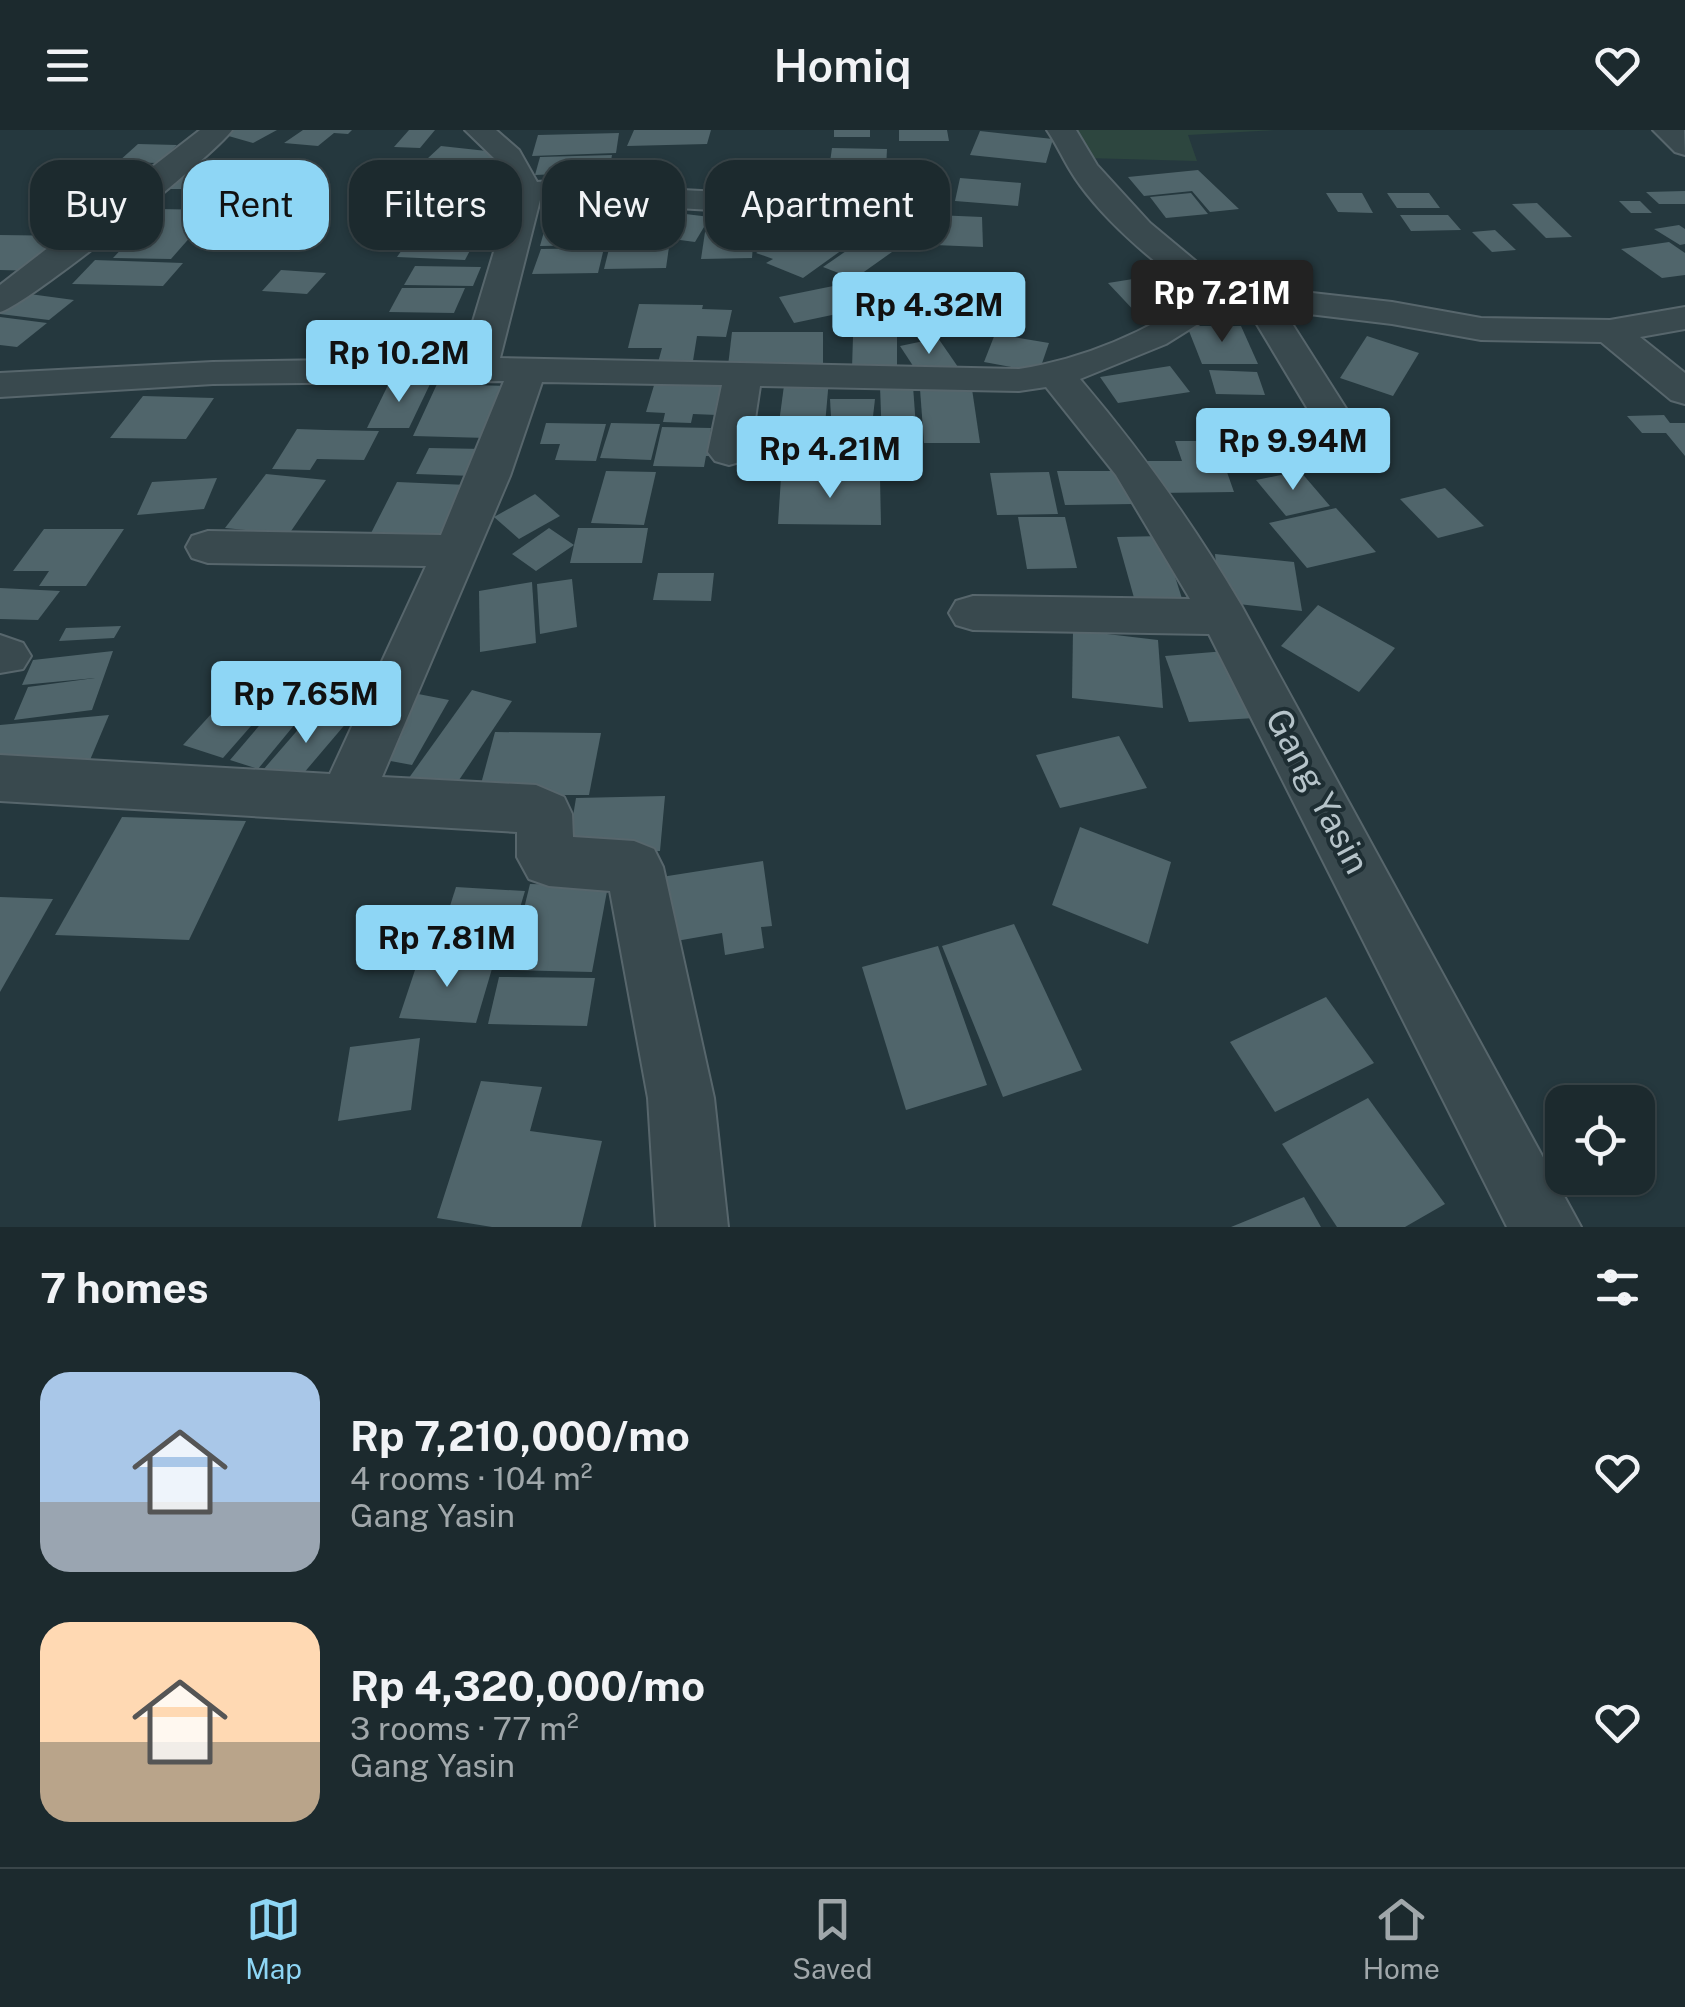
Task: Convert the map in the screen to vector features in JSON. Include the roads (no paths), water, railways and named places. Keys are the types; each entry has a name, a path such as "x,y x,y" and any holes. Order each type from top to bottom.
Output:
{"street":[{"path":"0,301 45,270 218,130"},
{"path":"478,369 527,192 509,156 479,130"},
{"path":"1060,130 1077,150 1083,168 1139,230 1186,270 1223,294 1392,313 1480,329 1610,331 1685,318"},
{"path":"1667,130 1685,146"},
{"path":"527,192 588,186 625,196 705,200"},
{"path":"0,385 214,373 478,369 1019,380 1057,376 1193,318 1223,294"},
{"path":"1262,300 1273,325 1341,432"},
{"path":"1610,331 1685,392"},
{"path":"346,798 489,476 526,372"},
{"path":"729,452 743,374"},
{"name":"Gang Yasin","path":"1057,376 1131,466 1224,617 1546,1227"},
{"path":"208,547 454,551"},
{"path":"972,613 1224,617"},
{"path":"0,778 536,809 544,814 549,861 634,866 638,870 681,1098 692,1227"}]}
